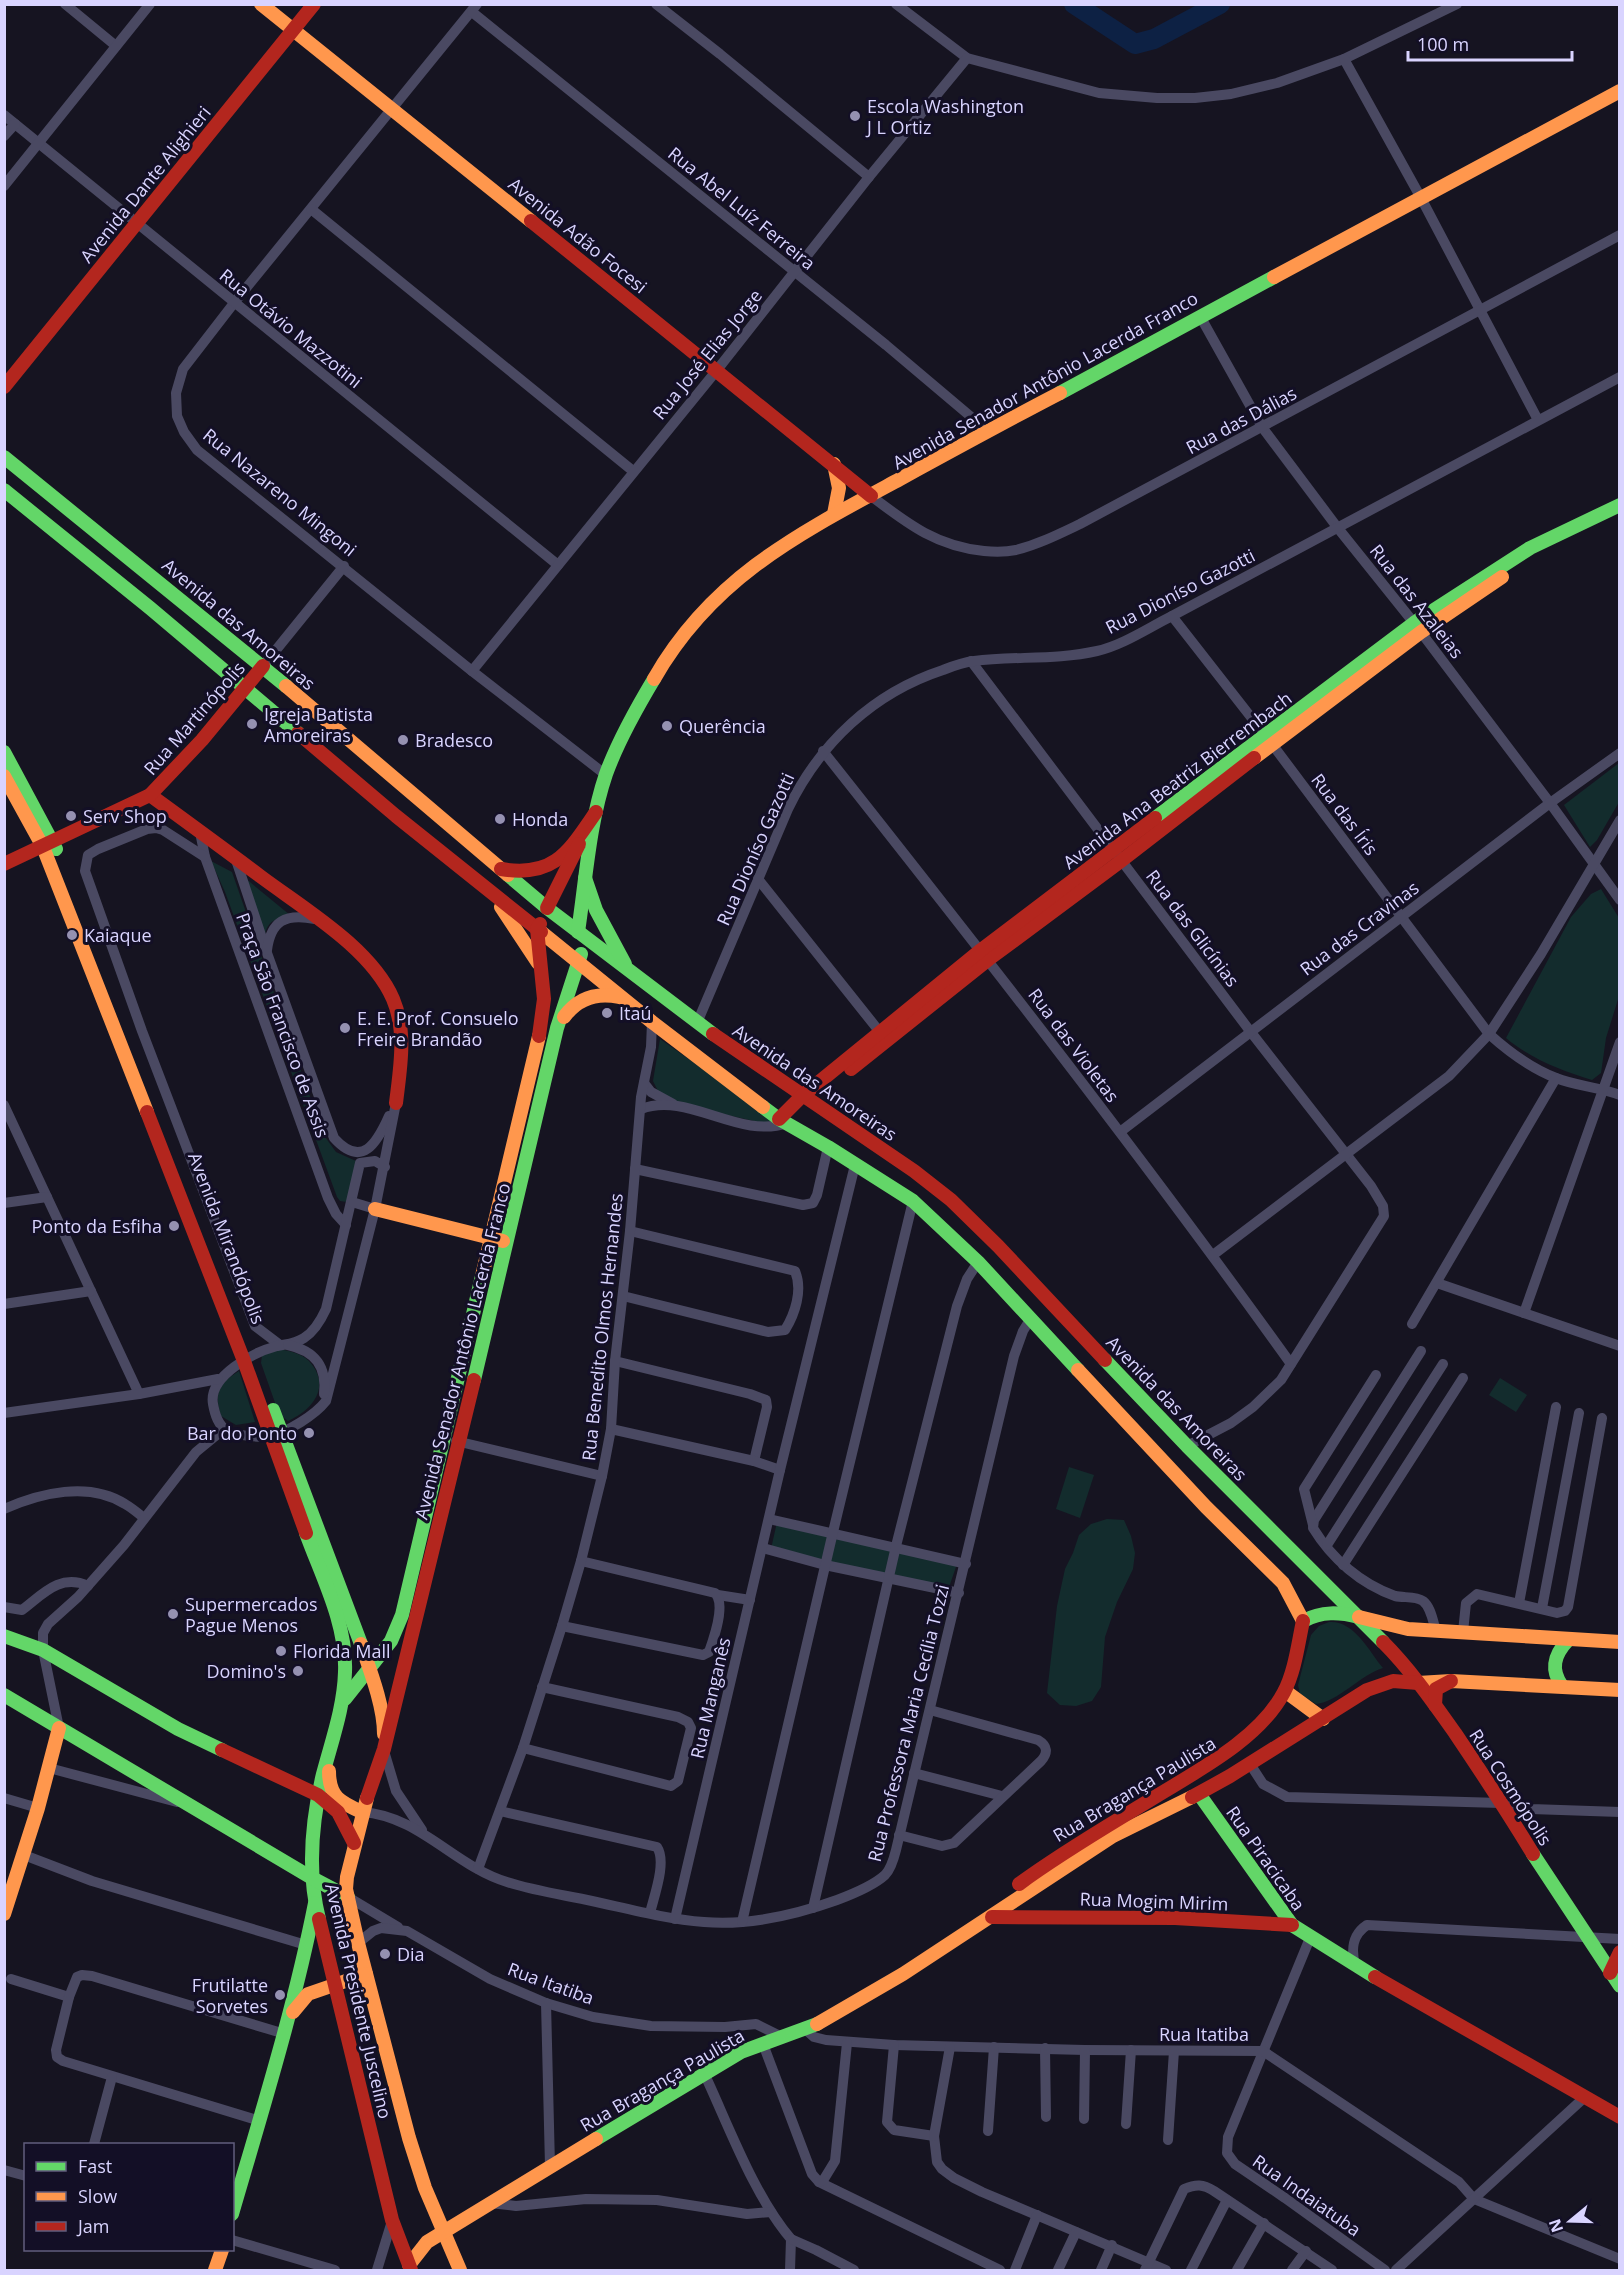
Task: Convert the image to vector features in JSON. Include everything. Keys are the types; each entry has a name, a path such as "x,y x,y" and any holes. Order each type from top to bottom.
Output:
{"main road":[{"name":"Avenida Adão Focesi","path":"261,4 871,496"},
{"name":"Avenida Dante Alighieri","path":"4,387 314,4"},
{"name":"Avenida Senador Antônio Lacerda Franco","path":"384,1749 508,1242 557,1028 582,958 578,932 585,879 606,775 651,680 682,635 708,605 736,579 767,556 834,514 1620,92"},
{"name":"Avenida das Amoreiras","path":"4,457 263,666 547,908 697,1023 914,1171 951,1200 998,1246 1186,1446 1359,1617"},
{"path":"834,464 839,488 834,514"},
{"path":"4,490 150,608 396,816 652,1022 783,1121 913,1201 978,1263 1206,1507 1283,1583 1303,1621 1324,1612 1341,1612 1408,1629 1620,1642"},
{"name":"Avenida Ana Beatriz Bierrembach","path":"783,1121 806,1099 985,955 1417,628 1530,548 1620,505"},
{"name":"Avenida Ana Beatriz Bierrembach","path":"1417,628 1586,528 1620,513"},
{"name":"Rua Martinópolis","path":"4,864 49,845 150,795 202,740 263,666"},
{"name":"Avenida Mirandópolis","path":"4,752 49,845 249,1358 340,1625 346,1652 347,1671 343,1702"},
{"name":"Avenida Mirandópolis","path":"4,777 49,845"},
{"path":"150,795 319,920 377,974 393,1001 402,1034 403,1050 396,1102"},
{"name":"Avenida Senador Antônio Lacerda Franco","path":"343,1702 369,1666 391,1641 402,1616 442,1438 542,1022 544,999 537,929 551,895 597,812"},
{"path":"501,869 525,872 561,858 597,812"},
{"path":"585,879 596,910 629,970"},
{"path":"488,890 540,966"},
{"path":"557,1028 577,1001 602,994 622,998"},
{"path":"375,1209 508,1242"},
{"name":"Avenida Mirandópolis","path":"275,1434 369,1666 384,1724 384,1749"},
{"name":"Rua Cosmópolis","path":"1359,1617 1395,1654 1435,1705 1620,1986"},
{"name":"Rua Bragança Paulista","path":"936,1953 984,1910 1045,1865 1231,1750 1270,1713 1285,1691 1303,1621"},
{"path":"4,1636 43,1650 177,1730 318,1795 338,1812 353,1848"},
{"path":"1562,1686 1553,1668 1554,1658 1568,1640"},
{"path":"360,1641 391,1641"},
{"path":"1199,1794 1376,1686 1402,1681 1418,1683 1451,1681 1620,1690"},
{"path":"1435,1705 1436,1689 1451,1681"},
{"path":"352,1689 358,1687 365,1689 384,1724"},
{"path":"1285,1691 1323,1719"},
{"path":"4,1695 312,1878 348,1897"},
{"name":"Avenida Presidente Juscelino","path":"343,1702 318,1795 314,1820 312,1878 315,1903 333,1986 392,2220 410,2268"},
{"path":"4,1914 38,1808 59,1728"},
{"name":"Avenida Presidente Juscelino","path":"384,1749 362,1812 353,1848 347,1877 348,1897 409,2139 425,2188 460,2271"},
{"path":"330,1752 328,1781 330,1789 337,1800 362,1812"},
{"name":"Rua Bragança Paulista","path":"410,2268 427,2242 442,2232 704,2073 741,2052 819,2023 936,1953 1113,1836 1199,1794"},
{"name":"Rua Piracicaba","path":"1199,1794 1292,1925 1355,1965 1618,2115"},
{"path":"344,1804 368,1795"},
{"path":"1045,1865 1035,1886 1037,1903 1049,1916"},
{"path":"234,2207 289,2019 315,1903"},
{"name":"Rua Mogim Mirim","path":"992,1917 1175,1918 1292,1925"},
{"path":"305,1952 308,1982 312,1986 333,1986"},
{"path":"1610,1972 1620,1952"},
{"path":"289,2019 303,1998 366,1974"},
{"path":"215,2271 222,2251"}],"street":[{"path":"65,4 116,46"},
{"path":"4,186 150,4"},
{"path":"656,4 869,177"},
{"path":"896,4 967,58 1099,93 1157,99 1231,94 1277,83 1344,58 1457,4"},
{"name":"Rua Nazareno Mingoni","path":"475,8 234,303 183,369 176,393 177,416 184,432 197,450 472,671 606,775"},
{"name":"Rua Abel Luíz Ferreira","path":"475,8 989,432"},
{"name":"Rua José Elias Jorge","path":"472,671 967,58"},
{"path":"1344,58 1538,420"},
{"name":"Rua Otávio Mazzotini","path":"4,115 558,565"},
{"path":"4,136 15,123"},
{"path":"311,209 633,471"},
{"name":"Rua das Dálias","path":"871,496 909,525 936,540 953,546 996,552 1014,551 1041,542 1080,524 1620,236"},
{"name":"Rua das Azaleias","path":"1200,316 1262,427 1550,803 1620,900"},
{"name":"Rua Dioníso Gazotti","path":"697,1023 794,796 823,751 866,711 901,687 971,661 1074,655 1100,650 1172,616 1620,377"},
{"name":"Rua Martinópolis","path":"263,666 344,566"},
{"name":"Rua das Íris","path":"1172,616 1489,1034 1519,1060 1556,1078 1620,1095"},
{"name":"Rua das Glicínias","path":"971,661 1345,1153 1385,1210 1384,1216 1291,1364"},
{"name":"Rua das Violetas","path":"823,751 985,955 1120,1132 1291,1364"},
{"name":"Rua das Cravinas","path":"1120,1132 1550,803 1620,753"},
{"path":"1212,1255 1449,1076 1489,1034 1541,954 1620,820"},
{"name":"Avenida Mirandópolis","path":"205,857 163,830 147,829 88,855 85,872 142,1031 255,1326 283,1345 306,1350 318,1361 322,1370 324,1390 321,1404 316,1410"},
{"name":"Praça São Francisco de Assis","path":"200,832 205,857 328,1198 336,1214 346,1225"},
{"name":"Praça São Francisco de Assis","path":"235,857 331,1132 343,1146 361,1158"},
{"path":"759,879 883,1037"},
{"name":"Praça São Francisco de Assis","path":"267,953 270,932 278,923 293,917 319,920"},
{"name":"Rua Benedito Olmos Hernandes","path":"478,1869 523,1748 562,1626 602,1476 610,1430 641,1097 651,1047 652,1022"},
{"path":"1524,1313 1620,1042"},
{"path":"1412,1324 1556,1078"},
{"path":"644,1083 661,1098 681,1108"},
{"path":"218,1379 212,1399 215,1412 224,1429 234,1434 275,1434 316,1410 326,1401 385,1167 396,1102"},
{"path":"4,1413 139,1394 218,1379 249,1358 302,1340 322,1319 326,1309 361,1158 376,1141 396,1102"},
{"path":"4,1104 139,1394"},
{"path":"641,1109 661,1105 754,1125 771,1126 783,1121"},
{"path":"635,1169 803,1205 813,1203 817,1195 828,1147"},
{"path":"361,1158 375,1161 385,1167"},
{"name":"Rua Manganês","path":"675,1919 780,1470 855,1164"},
{"path":"4,1203 47,1197"},
{"path":"742,1922 832,1532 913,1201"},
{"path":"352,1202 375,1209"},
{"path":"623,1296 768,1332 778,1332 785,1330 792,1320 800,1285 795,1271 630,1231"},
{"path":"813,1908 896,1546 957,1306 967,1280 978,1263"},
{"path":"1437,1283 1620,1346"},
{"path":"4,1304 90,1291"},
{"name":"Rua Professora Maria Cecília Tozzi","path":"362,1812 395,1818 426,1835 450,1853 506,1882 675,1919 742,1922 775,1918 847,1896 887,1874 892,1863 959,1593 1014,1356 1023,1331 1031,1318"},
{"path":"1313,1525 1421,1351"},
{"path":"615,1361 750,1394 766,1400 754,1461"},
{"path":"1186,1446 1231,1423 1253,1407 1281,1380 1291,1364"},
{"path":"1327,1545 1443,1364"},
{"path":"1376,1375 1304,1489 1314,1531 1343,1565 1357,1577 1396,1596 1423,1601 1427,1605 1436,1631"},
{"path":"1343,1565 1463,1378"},
{"path":"1519,1603 1556,1407"},
{"path":"1542,1608 1579,1413"},
{"path":"1463,1632 1464,1607 1472,1596 1481,1594 1560,1613 1568,1607 1602,1418"},
{"path":"59,1728 43,1650 43,1633 48,1624 88,1586 124,1545 196,1452 224,1429"},
{"path":"610,1430 754,1461 780,1470"},
{"path":"442,1438 602,1476"},
{"path":"4,1509 52,1493 78,1492 103,1494 124,1503 144,1518"},
{"path":"769,1519 896,1546 966,1564"},
{"path":"763,1548 825,1565 959,1593"},
{"path":"581,1561 718,1595 750,1600"},
{"path":"4,1607 22,1610 42,1592 60,1583 76,1581 88,1586"},
{"path":"562,1626 703,1655 709,1652 713,1640 720,1606 718,1595"},
{"path":"523,1748 671,1786 678,1780 691,1728 688,1722 678,1717 542,1687"},
{"path":"899,1835 942,1846 950,1845 1045,1757 1046,1747 1042,1742 930,1710"},
{"name":"Rua Professora Maria Cecília Tozzi","path":"384,1749 396,1791 426,1835"},
{"path":"1250,1764 1263,1784 1287,1797 1501,1803 1532,1809 1620,1812"},
{"path":"49,1768 191,1806"},
{"path":"914,1773 1002,1796"},
{"path":"4,1798 38,1808"},
{"path":"500,1811 657,1847 661,1853 661,1864 650,1913"},
{"path":"24,1855 92,1881 305,1952"},
{"path":"348,1897 407,1931"},
{"path":"1355,1965 1353,1944 1357,1935 1367,1925 1620,1940"},
{"name":"Rua Itatiba","path":"358,1943 373,1931 381,1928 407,1931 490,1979 546,2003 592,2017 651,2026 724,2027 756,2024 782,2037"},
{"name":"Rua Indaiatuba","path":"1310,1938 1228,2136 1227,2153 1242,2171 1285,2198 1385,2271"},
{"path":"260,2121 63,2061 57,2057 57,2040 69,1997 77,1977 93,1976 285,2034"},
{"path":"11,1979 69,1997"},
{"path":"546,2003 550,2166"},
{"path":"819,2023 820,2031 826,2040"},
{"name":"Rua Itatiba","path":"805,2029 814,2037 847,2043 1085,2050 1263,2051 1459,2182 1474,2199 1620,2259"},
{"path":"819,2182 829,2172 835,2161 847,2043"},
{"path":"763,2044 810,2168 819,2182 1000,2271"},
{"path":"894,2045 887,2122 894,2130 934,2136"},
{"path":"950,2047 934,2136 937,2162 946,2173 982,2192 1112,2246 1147,2266 1166,2271"},
{"path":"988,2131 994,2047"},
{"path":"1046,2048 1046,2117"},
{"path":"1084,2119 1085,2050"},
{"path":"1126,2124 1131,2050"},
{"path":"1168,2140 1174,2051"},
{"path":"704,2073 758,2188 771,2212 791,2239 816,2250 850,2270"},
{"path":"95,2143 112,2077"},
{"path":"1396,2271 1586,2096"},
{"path":"4,2170 24,2175"},
{"path":"1147,2266 1184,2189 1205,2185 1306,2251 1332,2271"},
{"path":"490,2203 516,2206 586,2199 657,2200 747,2214 771,2212"},
{"path":"1191,2271 1227,2200"},
{"path":"1015,2271 1037,2215"},
{"path":"377,2271 392,2220"},
{"path":"1237,2271 1264,2223"},
{"path":"1058,2271 1076,2232"},
{"path":"790,2271 791,2239"},
{"path":"234,2241 335,2271"},
{"path":"1101,2271 1112,2246"},
{"path":"1292,2271 1306,2251"},
{"path":"969,2271 975,2259"}],"green space":[{"path":"1619,763 1619,802 1597,840 1590,847 1564,805"},
{"path":"211,861 232,872 323,1134 336,1152 356,1161 347,1202 340,1201 337,1197 225,892"},
{"path":"245,878 290,915 273,921 268,926 265,935"},
{"path":"1601,889 1619,918 1620,993 1606,1038 1601,1073 1592,1080 1547,1064 1506,1038 1571,917 1591,894"},
{"path":"660,1039 779,1122 763,1123 678,1104 658,1091 653,1081"},
{"path":"278,1349 306,1358 316,1370 319,1379 319,1388 312,1404 288,1421 279,1414 261,1363 262,1355"},
{"path":"239,1371 255,1422 236,1425 221,1416 218,1395 226,1380"},
{"path":"1500,1378 1527,1395 1516,1412 1489,1395"},
{"path":"1069,1467 1094,1475 1080,1518 1056,1509"},
{"path":"1107,1519 1124,1520 1135,1553 1133,1569 1117,1602 1105,1637 1101,1687 1092,1701 1076,1706 1060,1705 1047,1693 1057,1606 1065,1569 1079,1535 1091,1524"},
{"path":"777,1522 957,1564 948,1590 771,1549"},
{"path":"1329,1622 1346,1626 1353,1631 1383,1668 1374,1671 1333,1699 1316,1704 1300,1694 1298,1685 1311,1635 1319,1626"}],"waterway":[{"path":"1074,4 1135,44 1154,39 1220,4"}],"traffic: fast":[{"path":"1060,393 1274,277"},
{"path":"4,457 286,686"},
{"path":"4,490 150,608 298,733"},
{"path":"1155,818 1414,623 1530,548 1620,505"},
{"path":"578,932 592,832 600,793 622,737 654,679"},
{"path":"4,752 56,849"},
{"path":"508,875 547,908 713,1034"},
{"path":"585,878 596,910 625,964"},
{"path":"474,1380 557,1028 581,954"},
{"path":"763,1107 913,1201 978,1262 1078,1370"},
{"path":"345,1699 391,1641 402,1615 482,1276"},
{"path":"1105,1360 1187,1446 1383,1642"},
{"path":"273,1410 361,1644"},
{"path":"306,1533 338,1619 345,1654 342,1698 323,1774 312,1846 313,1883 319,1919"},
{"path":"1303,1621 1317,1615 1331,1613 1359,1617"},
{"path":"4,1636 43,1650 178,1729 222,1750"},
{"path":"1562,1686 1556,1674 1555,1662 1559,1651 1568,1640"},
{"path":"4,1695 312,1878 348,1897"},
{"path":"1199,1794 1292,1925 1375,1977"},
{"path":"1533,1854 1620,1986"},
{"path":"234,2207 287,2021 315,1903"},
{"path":"596,2139 741,2052 817,2024"}],"traffic: slow":[{"path":"261,4 531,221"},
{"path":"1274,277 1620,91"},
{"path":"654,679 677,643 703,612 761,561 828,519 1060,393"},
{"path":"834,464 839,488 834,514"},
{"path":"1254,758 1421,632 1502,577"},
{"path":"286,686 508,875"},
{"path":"4,776 43,847 147,1112"},
{"path":"501,907 538,963"},
{"path":"541,932 652,1022 763,1107"},
{"path":"564,1017 575,1005 588,998 603,995 619,997"},
{"path":"482,1276 539,1036"},
{"path":"375,1209 503,1241"},
{"path":"1078,1370 1206,1507 1283,1583 1303,1621"},
{"path":"1359,1617 1408,1629 1620,1642"},
{"path":"361,1644 379,1700 384,1734"},
{"path":"1418,1683 1451,1681 1620,1690"},
{"path":"1285,1691 1323,1719"},
{"path":"4,1914 38,1808 59,1728"},
{"path":"329,1771 331,1787 337,1798 362,1812"},
{"path":"817,2024 903,1974 1113,1836 1192,1797"},
{"path":"367,1798 346,1889 409,2138 425,2188 460,2270"},
{"path":"293,2012 308,1994 366,1974"},
{"path":"409,2265 427,2242 596,2139"},
{"path":"215,2270 222,2251"}],"traffic: jam":[{"path":"4,387 314,4"},
{"path":"531,221 871,496"},
{"path":"4,864 150,795 202,740 263,666"},
{"path":"298,733 396,816 541,932"},
{"path":"851,1069 989,959 1254,758"},
{"path":"150,795 335,931 353,946 383,980 393,999 400,1024 401,1051 396,1103"},
{"path":"501,869 519,871 548,865 568,850 596,812"},
{"path":"779,1119 802,1096 981,950 1155,818"},
{"path":"547,908 579,844"},
{"path":"539,1036 544,999 537,929 540,924"},
{"path":"713,1034 914,1171 951,1200 998,1246 1105,1360"},
{"path":"147,1112 244,1361 306,1533"},
{"path":"367,1798 384,1749 474,1380"},
{"path":"1019,1884 1084,1840 1206,1766 1259,1725 1273,1709 1288,1684 1303,1621"},
{"path":"1383,1642 1412,1674 1455,1733 1533,1854"},
{"path":"1192,1797 1230,1776 1367,1690 1393,1681 1418,1683"},
{"path":"1435,1705 1436,1689 1451,1681"},
{"path":"222,1750 318,1795 338,1812 354,1843"},
{"path":"992,1917 1175,1918 1292,1925"},
{"path":"319,1919 392,2220 411,2270"},
{"path":"1610,1973 1620,1952"},
{"path":"1375,1977 1620,2117"}],"place":[{"name":"Escola Washington J L Ortiz","path":"855,116"},
{"name":"Igreja Batista Amoreiras","path":"252,724"},
{"name":"Querência","path":"667,726"},
{"name":"Bradesco","path":"403,740"},
{"name":"Serv Shop","path":"71,816"},
{"name":"Honda","path":"500,819"},
{"name":"Kaiaque","path":"72,935"},
{"name":"Itaú","path":"607,1013"},
{"name":"E. E. Prof. Consuelo Freire Brandão","path":"345,1028"},
{"name":"Ponto da Esfiha","path":"174,1226"},
{"name":"Bar do Ponto","path":"309,1433"},
{"name":"Supermercados Pague Menos","path":"173,1614"},
{"name":"Florida Mall","path":"281,1651"},
{"name":"Domino's","path":"298,1671"},
{"name":"Dia","path":"385,1954"},
{"name":"Frutilatte Sorvetes","path":"280,1995"}]}
